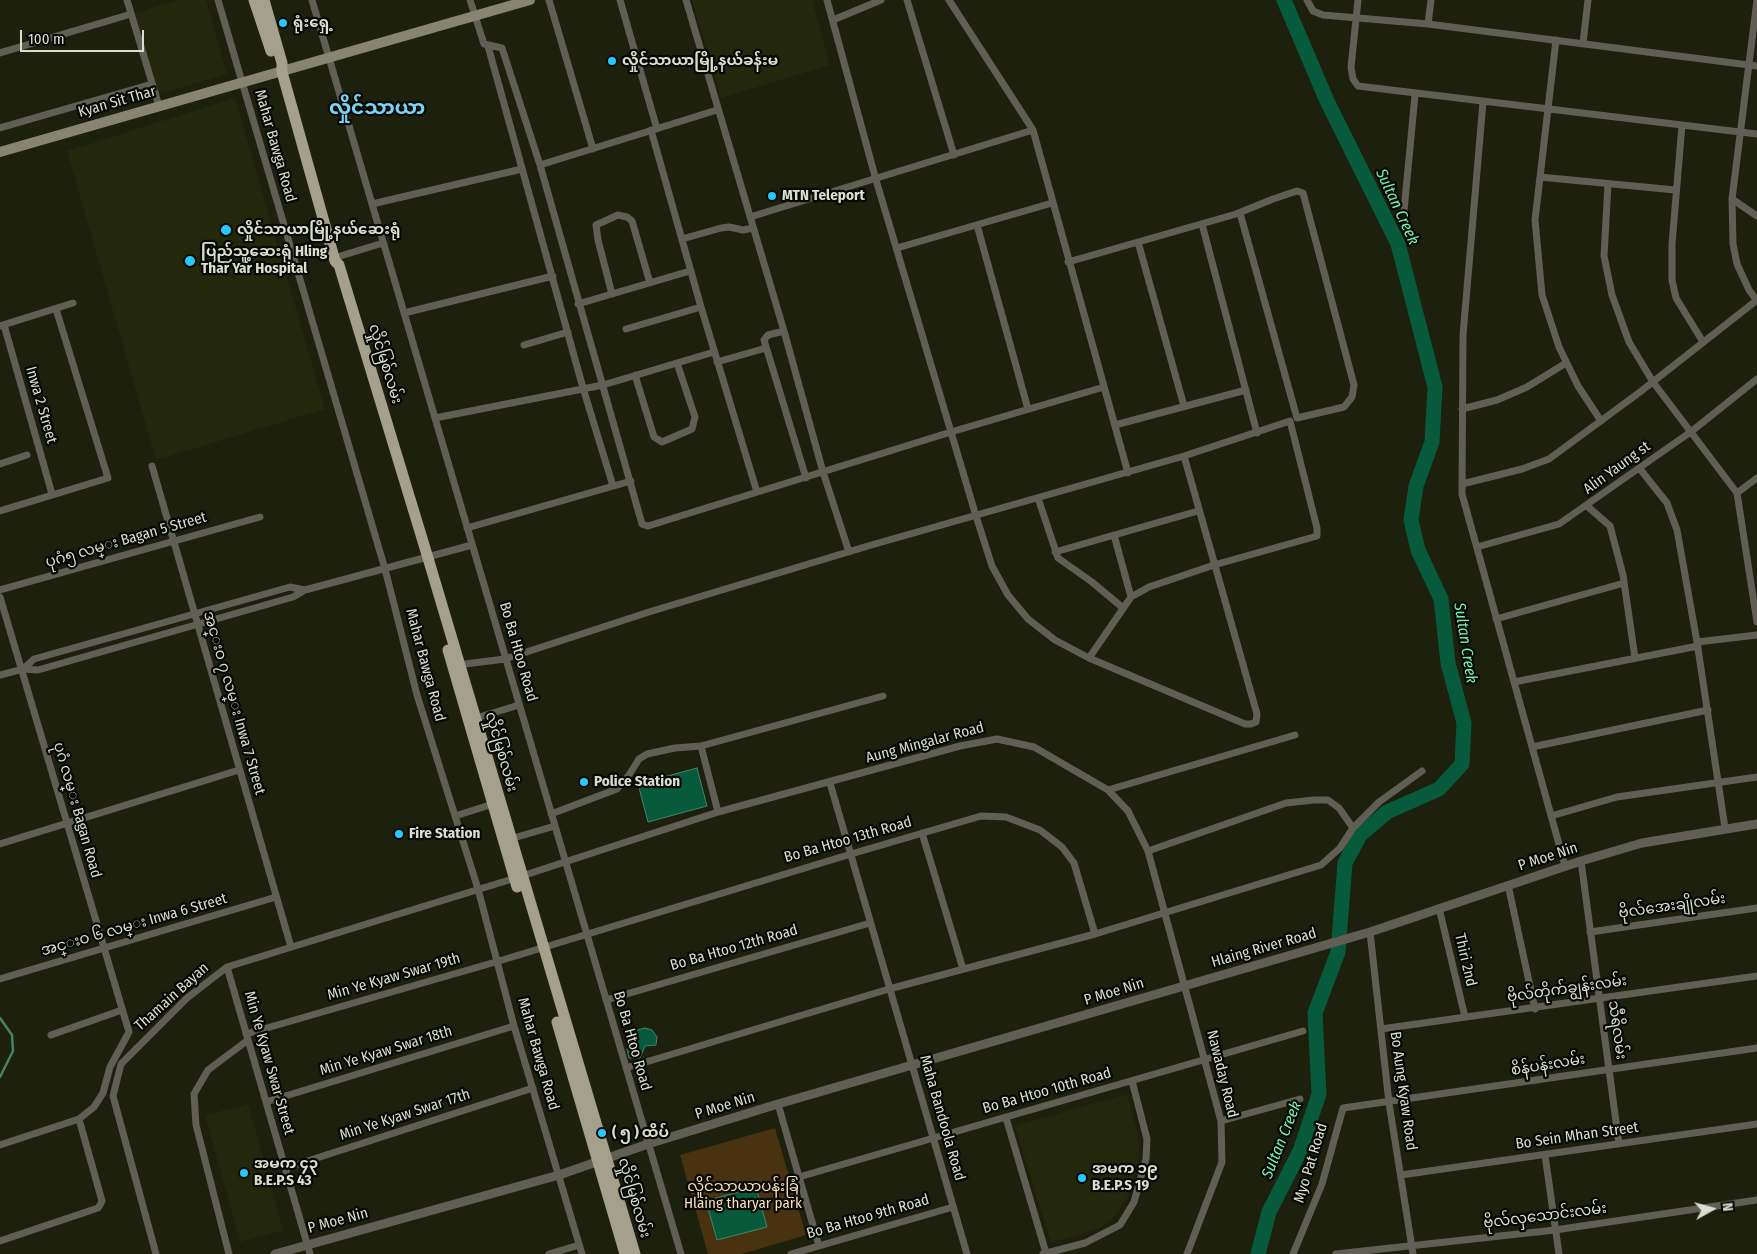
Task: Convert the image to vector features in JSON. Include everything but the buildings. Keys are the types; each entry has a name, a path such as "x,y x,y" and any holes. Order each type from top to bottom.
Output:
{"main road":[{"name":"လှိုင်မြစ်လမ်း","path":"254,0 276,67 282,72"},
{"name":"လှိုင်မြစ်လမ်း","path":"264,0 334,259 333,266 456,665 492,804 507,840"},
{"name":"Kyan Sit Thar","path":"0,152 530,0"},
{"name":"လှိုင်မြစ်လမ်း","path":"456,665 476,718 507,840 542,948 602,1161 625,1254"},
{"name":"လှိုင်မြစ်လမ်း","path":"602,1161 635,1254"}],"street":[{"path":"127,0 159,106"},
{"name":"Mahar Bawga Road","path":"218,0 385,569 417,695 478,889 499,962 514,1026 582,1254"},
{"name":"Bo Ba Htoo Road","path":"312,0 681,1254"},
{"path":"470,0 484,44 502,48 540,165 642,524 648,526 951,432 1104,387"},
{"path":"549,0 593,148"},
{"path":"620,0 690,272 758,492"},
{"path":"686,0 717,110 784,331 823,472 849,552"},
{"path":"827,0 876,180 898,248 976,516 992,566 1008,595 1028,618 1055,640 1089,658 1245,724 1256,722 1257,714 1198,512 1184,456"},
{"path":"833,20 881,0"},
{"path":"907,0 954,155"},
{"path":"949,0 1033,130 1068,262 1128,473"},
{"path":"1307,0 1313,11 1323,15 1428,24 1757,66"},
{"path":"1358,0 1351,67 1353,79 1358,86 1415,95 1757,134"},
{"path":"1428,24 1431,0"},
{"path":"1583,43 1588,0"},
{"path":"1462,484 1522,469 1549,459 1653,382 1757,300 1749,290 1737,264 1732,244 1732,199 1756,0"},
{"path":"0,53 132,14"},
{"path":"1556,40 1535,220 1542,295 1566,363 1578,386 1601,421"},
{"path":"488,46 583,388 613,486"},
{"path":"0,128 152,84"},
{"path":"1404,211 1415,95"},
{"path":"1483,102 1463,336 1462,494 1565,866"},
{"path":"540,165 717,110"},
{"path":"1682,125 1675,190 1672,280 1676,298 1703,342"},
{"path":"750,217 876,180 1033,130"},
{"path":"372,204 522,169"},
{"path":"1540,177 1675,190"},
{"path":"1608,184 1604,256 1612,295 1629,342 1653,382 1738,493 1757,622"},
{"path":"456,665 505,659 649,612 849,552 1128,473 1293,420 1344,407 1352,397 1354,385 1303,193 1297,191 1240,213 1068,262"},
{"path":"1732,199 1757,216"},
{"path":"898,248 1052,203"},
{"path":"1089,658 1131,597 1149,587 1214,565 1317,536 1318,528 1293,420 1240,213"},
{"path":"612,294 596,225 618,215 627,217 632,221 650,283"},
{"path":"977,224 1028,409"},
{"path":"1202,224 1257,433"},
{"path":"682,240 721,228 729,227 743,230 753,228"},
{"path":"1138,242 1184,406"},
{"path":"334,259 383,243"},
{"path":"578,304 690,272"},
{"path":"404,313 553,276"},
{"path":"2,326 73,303"},
{"path":"626,329 701,307"},
{"path":"0,511 108,478 56,309"},
{"name":"Inwa 2 Street","path":"2,326 52,494"},
{"path":"784,331 765,337 766,348 806,478"},
{"path":"524,345 568,332"},
{"path":"717,362 766,348"},
{"path":"435,418 603,385 714,352"},
{"path":"634,375 654,437 662,442 692,429 694,417 677,363"},
{"path":"1462,409 1497,400 1527,387 1566,363"},
{"name":"Alin Yaung st","path":"1477,547 1559,524 1692,431 1757,379"},
{"path":"1115,425 1246,390"},
{"path":"0,464 27,455"},
{"name":"အင္းဝ ၇ လမ္း Inwa 7 Street","path":"152,466 291,947"},
{"path":"1640,469 1667,504 1677,530 1698,644 1725,828"},
{"path":"1738,493 1757,478"},
{"path":"467,528 631,481"},
{"path":"1038,498 1058,558 1092,582 1123,608"},
{"path":"1587,506 1610,526 1624,583 1635,658"},
{"path":"1056,552 1198,512"},
{"name":"ပုဂံ၅ လမ္း Bagan 5 Street","path":"0,590 260,517"},
{"path":"1114,535 1131,597"},
{"path":"0,675 22,669 38,670 196,623 293,597 305,590 424,559 472,544"},
{"path":"1496,619 1624,583"},
{"path":"22,669 34,659 290,587 305,590"},
{"name":"ပုဂံ လမ္း Bagan Road","path":"0,597 129,1032 110,1066 103,1092 94,1107 79,1119"},
{"path":"1514,682 1698,644 1757,635"},
{"path":"551,814 617,789 630,775 639,759 647,754 675,748 701,746 883,696"},
{"path":"476,718 519,705"},
{"path":"1532,747 1708,710"},
{"path":"1108,790 1295,735"},
{"name":"Aung Mingalar Road","path":"518,877 718,812 960,746 996,738 1034,747 1108,790 1128,811 1148,851 1184,986"},
{"path":"701,746 718,812"},
{"path":"0,844 239,770"},
{"path":"626,1068 890,989 1095,934 1321,865 1340,848 1354,828 1379,802 1422,771"},
{"path":"1551,816 1617,797 1757,777"},
{"name":"Maha Bandoola Road","path":"830,783 967,1254"},
{"path":"1148,851 1286,804 1314,800 1328,800 1338,808 1354,828"},
{"path":"455,816 492,804"},
{"name":"Bo Ba Htoo 13th Road","path":"542,948 981,816 1006,817 1040,830 1070,854 1095,934"},
{"name":"P Moe Nin","path":"1352,936 1370,932 1565,866 1642,843 1757,824"},
{"path":"507,840 555,826"},
{"path":"922,833 963,969"},
{"name":"သီရိလမ်း","path":"1581,861 1619,1144"},
{"name":"Thamain Bayan","path":"156,1254 112,1096 121,1064 187,998 226,967 518,877"},
{"path":"1508,885 1534,1009"},
{"name":"အင္းဝ ၆ လမ္း Inwa 6 Street","path":"0,979 276,897"},
{"name":"Thiri 2nd","path":"1439,908 1464,1018"},
{"name":"ဗိုလ်အေးချိုလမ်း","path":"1590,932 1757,908"},
{"name":"Bo Ba Htoo 12th Road","path":"606,1000 870,923"},
{"name":"Bo Aung Kyaw Road","path":"1370,932 1389,1103 1413,1254"},
{"name":"Hlaing River Road","path":"1184,986 1352,936"},
{"name":"Min Ye Kyaw Swar 19th","path":"229,1254 196,1126 194,1094 208,1070 247,1037 542,948"},
{"name":"Min Ye Kyaw Swar Street","path":"226,967 310,1254"},
{"name":"ဗိုလ်တိုက်ချွန်းလမ်း","path":"1381,1029 1534,1009 1757,976"},
{"name":"P Moe Nin","path":"275,1254 559,1175 648,1144 778,1104 1184,986"},
{"name":"Nawaday Road","path":"1184,986 1222,1121 1222,1162 1187,1254"},
{"path":"51,1035 122,1010"},
{"name":"Min Ye Kyaw Swar 18th","path":"266,1102 514,1026"},
{"name":"Bo Ba Htoo 10th Road","path":"799,1177 1303,1032"},
{"name":"စိန်ပန်းလမ်း","path":"1342,1108 1389,1103 1757,1048"},
{"path":"1006,1118 1045,1254 1085,1243 1120,1225 1134,1202 1146,1159 1146,1139 1132,1081"},
{"name":"Min Ye Kyaw Swar 17th","path":"286,1168 534,1088"},
{"path":"1222,1121 1300,1099"},
{"path":"778,1104 819,1246"},
{"name":"Myo Pat Road","path":"1293,1254 1322,1184 1342,1108"},
{"path":"0,1145 79,1119 102,1201 98,1208 0,1241"},
{"name":"Bo Sein Mhan Street","path":"1401,1175 1757,1124"},
{"path":"1545,1155 1559,1254"},
{"name":"ဗိုလ်လှသောင်းလမ်း","path":"1336,1254 1555,1230 1757,1200"},
{"name":"Bo Ba Htoo 9th Road","path":"790,1254 953,1206"},
{"path":"549,1254 579,1245"}],"shaded area":[{"path":"179,0 206,0 227,74 156,95 131,14"},
{"path":"692,0 812,0 830,65 721,98"},
{"name":"ပြည်သူ့ဆေးရုံ Hling Thar Yar Hospital","path":"235,98 325,409 156,460 67,151"},
{"path":"697,768 707,806 648,822 638,784"},
{"path":"645,1028 652,1030 657,1037 656,1045 645,1046 640,1058 629,1058 627,1049 635,1040 637,1030"},
{"name":"အမက ၁၉ B.E.P.S 19","path":"1127,1094 1138,1136 1139,1157 1127,1199 1114,1217 1100,1228 1051,1243 1015,1126"},
{"name":"အမက ၄၃ B.E.P.S 43","path":"248,1104 283,1230 240,1242 205,1115"},
{"path":"756,1187 767,1227 717,1240 706,1201"}],"green space":[{"name":"လှိုင်သာယာပန်းခြံ Hlaing tharyar park","path":"775,1128 806,1235 742,1254 708,1254 680,1155"}],"waterway":[{"name":"Sultan Creek","path":"1258,1254 1269,1212 1300,1151 1319,1094 1315,1013 1338,952 1345,863 1360,835 1387,812 1439,789 1462,764 1464,723 1448,663 1441,599 1418,550 1411,520 1416,486 1432,442 1435,387 1398,244 1327,101 1284,0"},
{"path":"0,1018 12,1035 13,1051 0,1077"}],"place":[{"name":"ရုံးရှေ့","path":"283,23"},
{"name":"လှိုင်သာယာမြို့နယ်ခန်းမ","path":"612,61"},
{"name":"MTN Teleport","path":"772,196"},
{"name":"လှိုင်သာယာမြို့နယ်ဆေးရုံ","path":"226,230"},
{"name":"ပြည်သူ့ဆေးရုံ Hling Thar Yar Hospital","path":"190,261"},
{"name":"Police Station","path":"584,782"},
{"name":"Fire Station","path":"399,834"},
{"name":"( ၅ ) ထိပ်","path":"602,1133"},
{"name":"အမက ၄၃ B.E.P.S 43","path":"244,1173"},
{"name":"အမက ၁၉ B.E.P.S 19","path":"1082,1178"}],"district":[{"name":"လှိုင်သာယာ","path":"377,108"}]}
